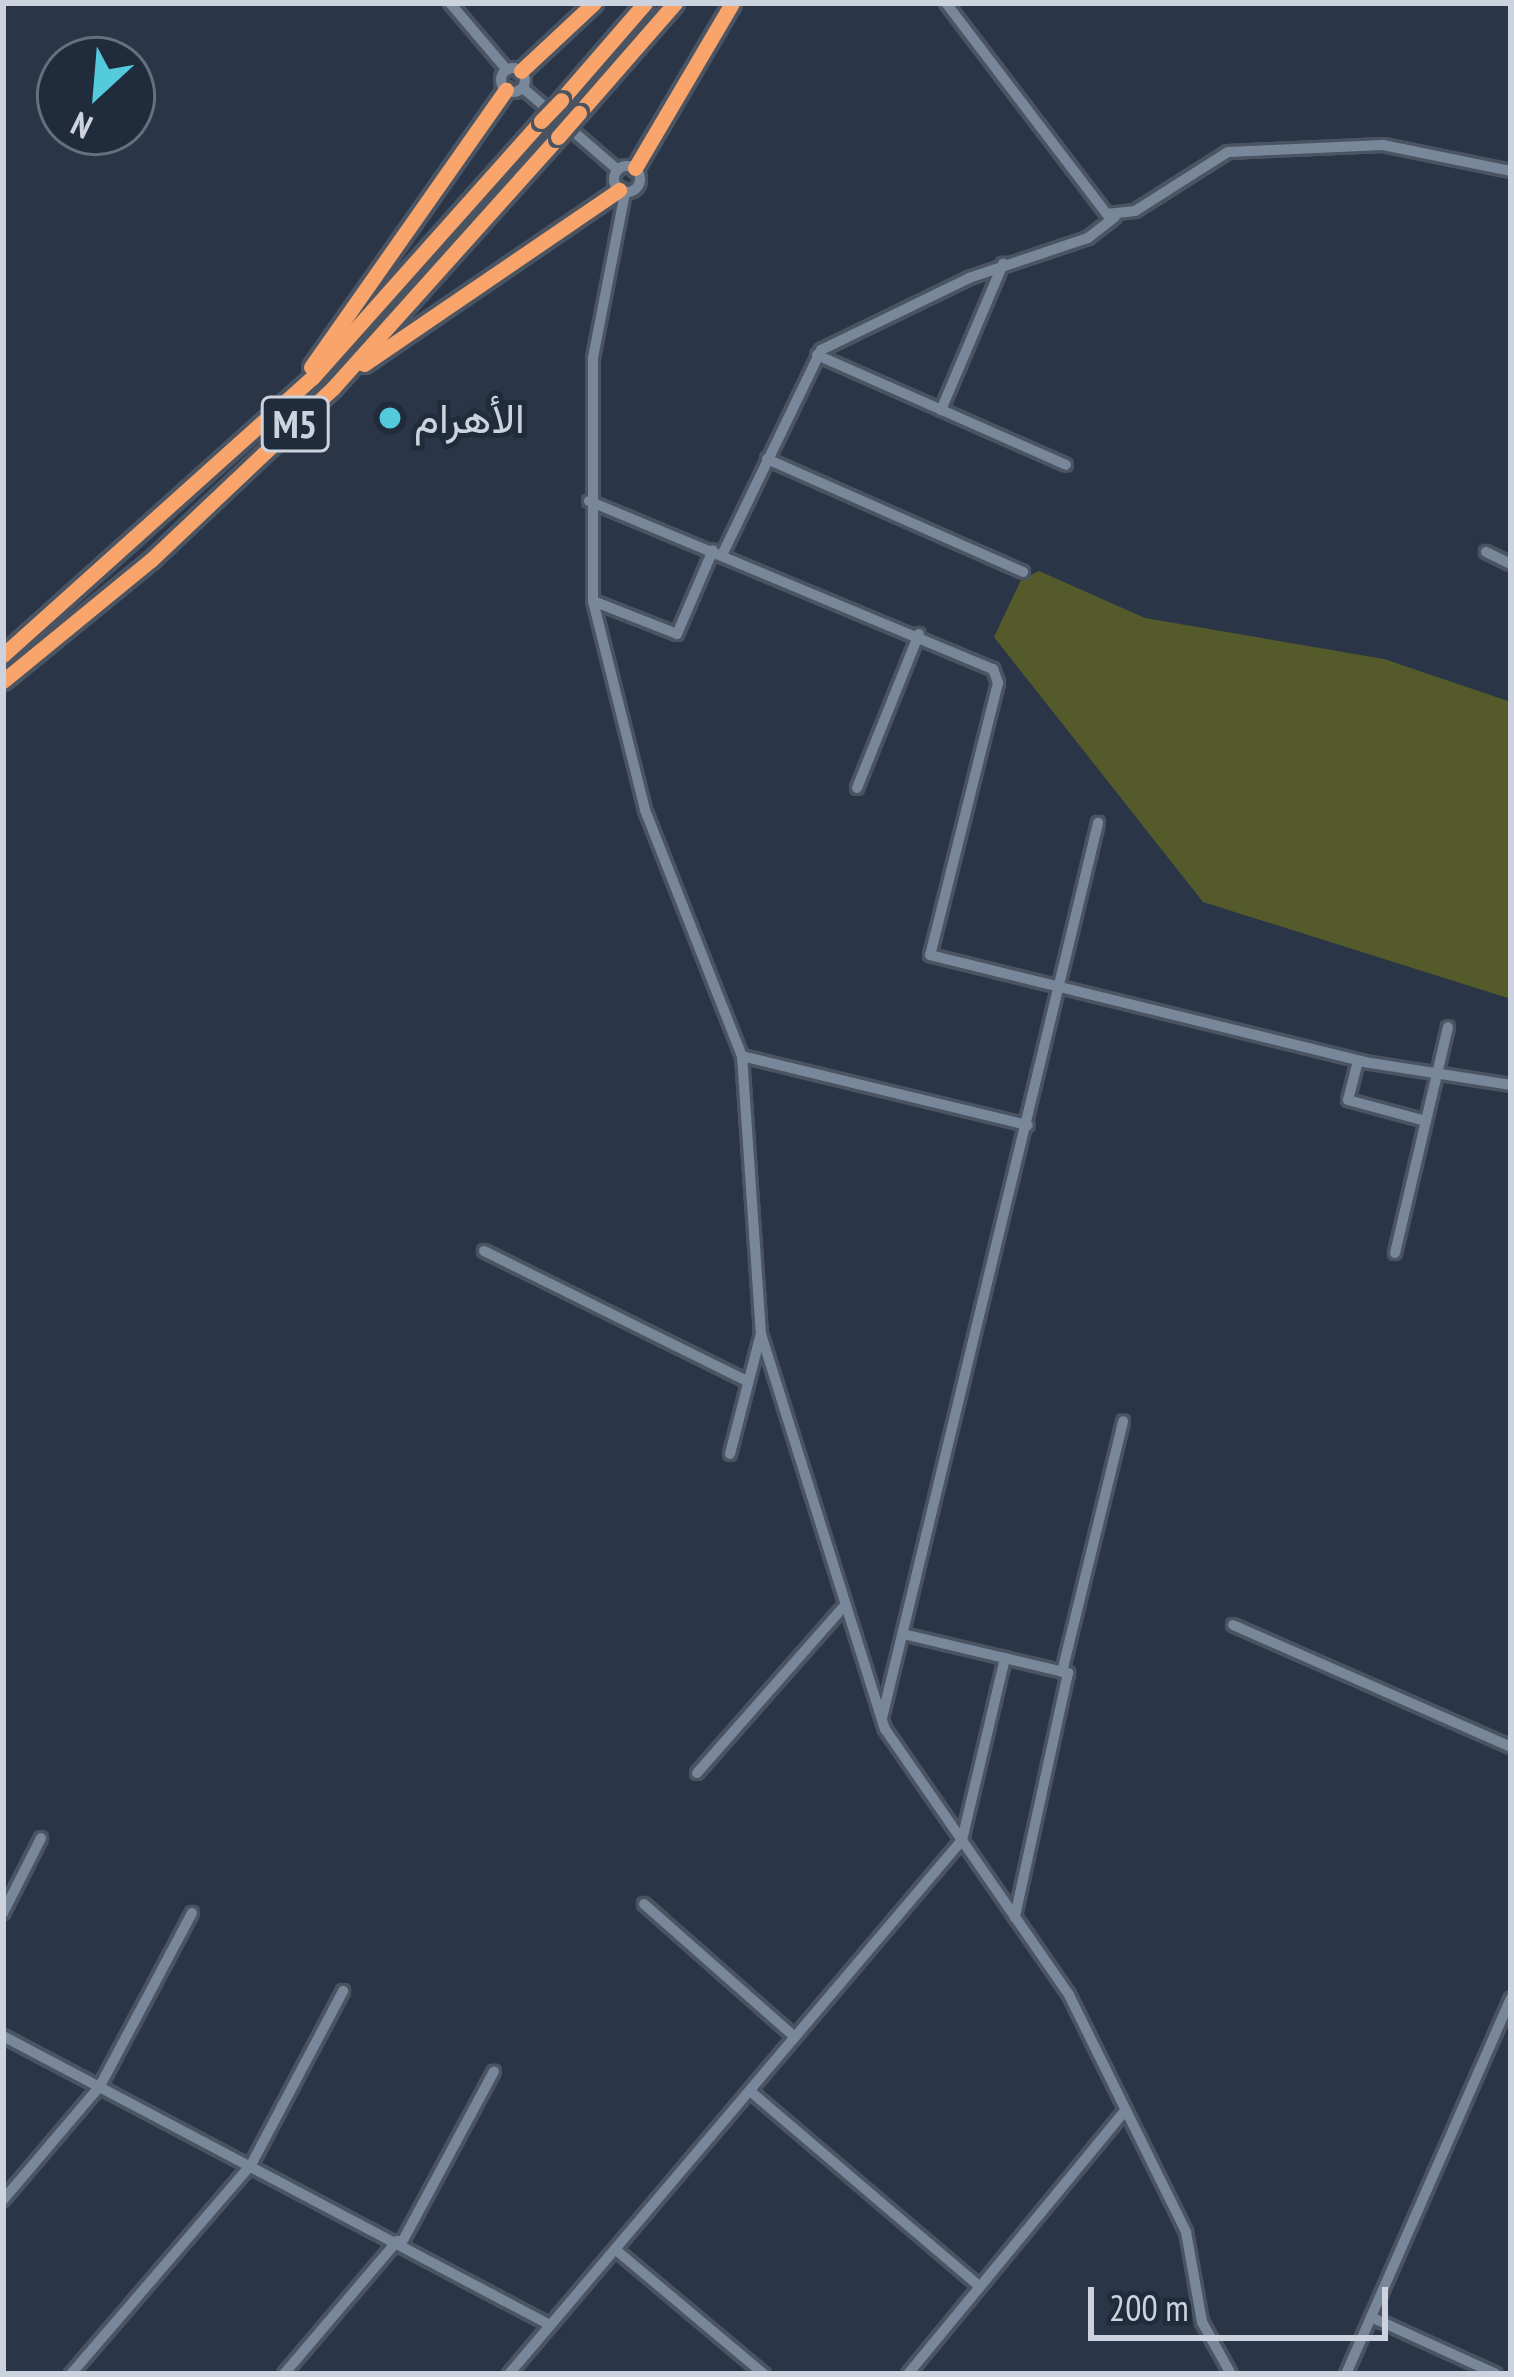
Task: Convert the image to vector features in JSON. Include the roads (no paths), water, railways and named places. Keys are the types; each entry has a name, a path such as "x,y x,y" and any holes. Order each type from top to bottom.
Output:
{"highway":[{"path":"284,406 514,80 594,3"},
{"name":"M5","path":"3,656 284,406 645,3"},
{"name":"M5","path":"3,681 167,545 333,388 675,3"},
{"path":"626,169 732,3"},
{"path":"333,388 622,191"}],"street":[{"path":"450,3 514,80 640,184 622,191"},
{"path":"946,3 1091,202 1115,217"},
{"path":"593,602 677,634 817,356 1004,264 1088,238 1115,217 1228,152 1383,145 1511,171"},
{"path":"626,169 593,358 589,501 593,602 645,810 742,1056 761,1334 882,1720 1070,1996 1186,2232 1202,2322 1232,2374"},
{"path":"941,410 1004,264"},
{"path":"817,356 1066,465"},
{"path":"767,459 1023,572"},
{"path":"589,501 986,662 998,683 930,955 1358,1061 1511,1085"},
{"path":"1486,553 1511,564"},
{"path":"857,788 920,634"},
{"path":"882,1720 1098,823"},
{"path":"1395,1253 1448,1028"},
{"path":"742,1056 1028,1125"},
{"path":"1358,1061 1348,1100 1426,1121"},
{"path":"484,1251 745,1380"},
{"path":"730,1454 745,1380 761,1334"},
{"path":"1015,1917 1062,1672 1123,1421"},
{"path":"697,1772 845,1605"},
{"path":"1233,1625 1511,1747"},
{"path":"903,1634 1062,1672"},
{"path":"508,2374 962,1840 1005,1658"},
{"path":"3,1913 41,1838"},
{"path":"644,1904 795,2037"},
{"path":"3,2200 100,2086 192,1912"},
{"path":"71,2374 251,2165 343,1991"},
{"path":"1346,2374 1511,1999"},
{"path":"3,2036 550,2325"},
{"path":"284,2374 399,2243 494,2071"},
{"path":"750,2091 980,2287"},
{"path":"908,2374 1126,2110"},
{"path":"616,2250 764,2374"},
{"path":"1371,2317 1496,2374"}],"place":[{"name":"الأهرام","path":"390,418"}]}
